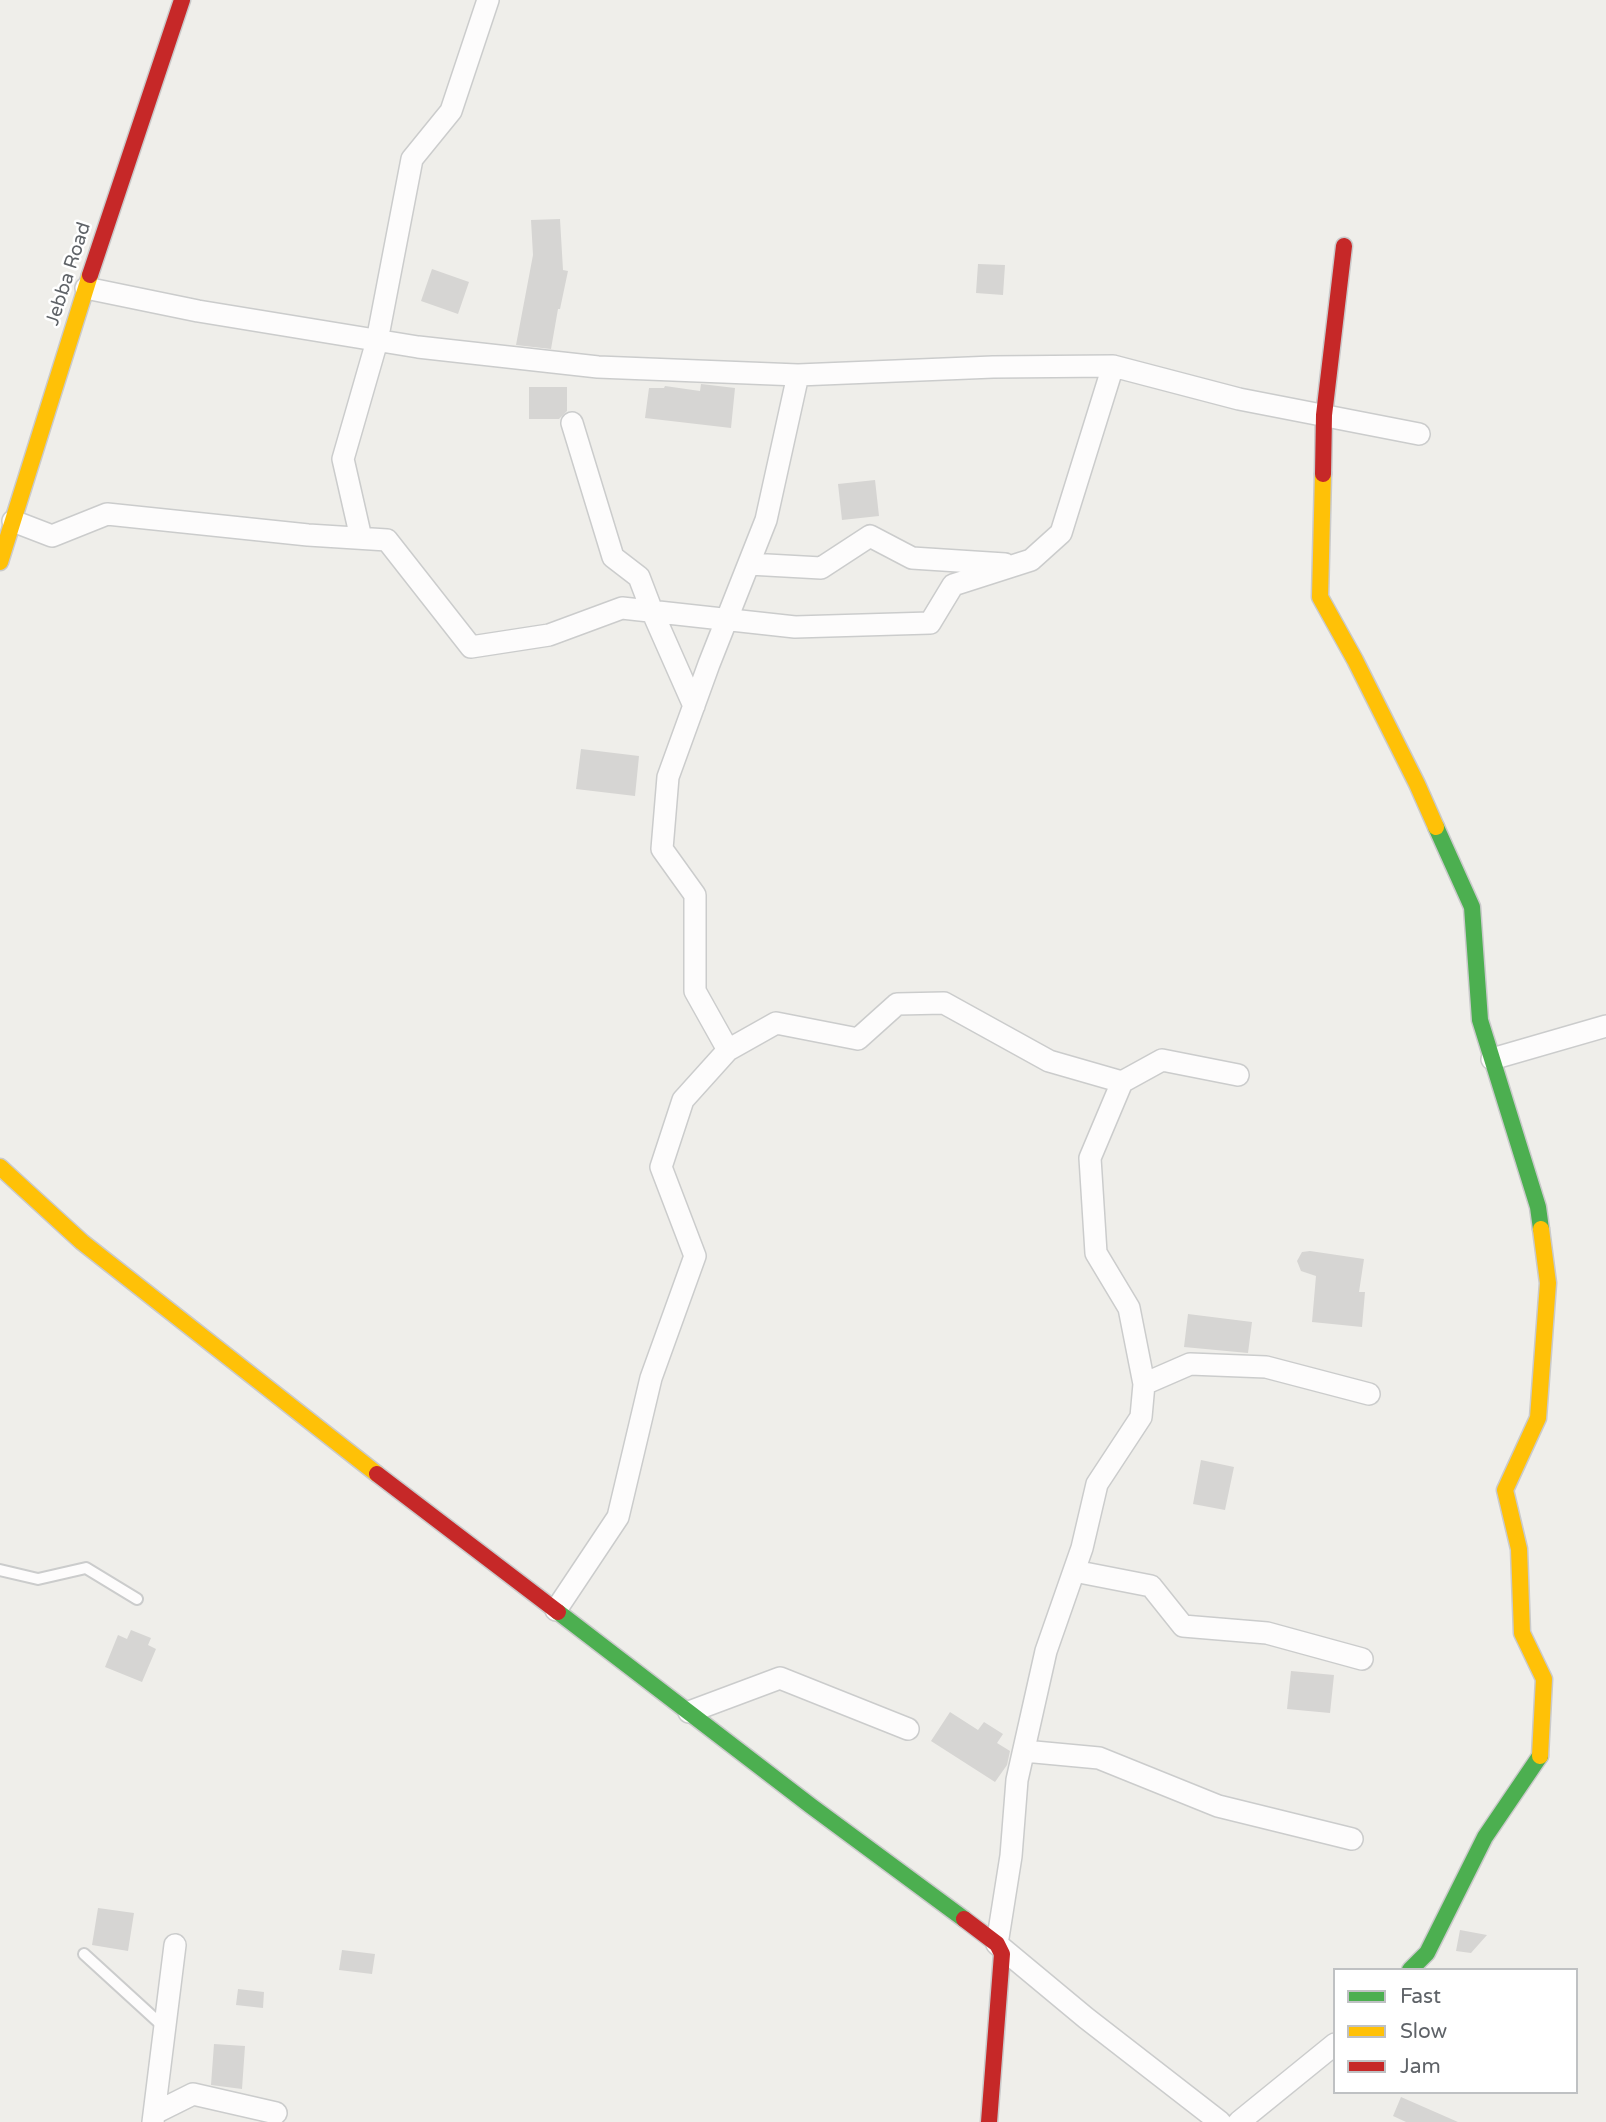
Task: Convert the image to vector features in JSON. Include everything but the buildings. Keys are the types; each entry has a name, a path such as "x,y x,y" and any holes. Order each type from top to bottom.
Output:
{"main road":[{"name":"Jebba Road","path":"0,562 86,288 182,0"},
{"path":"1344,246 1324,415 1320,597 1417,784 1472,907 1479,1020 1538,1207 1548,1283 1538,1418 1505,1490 1519,1549 1522,1633 1544,1679 1541,1755 1485,1837 1427,1953 1412,1968"},
{"path":"0,1167 82,1242 322,1432 997,1944 1002,1954 1002,1966 989,2122"}],"street":[{"path":"361,538 343,459 377,341 412,159 451,111 488,0"},
{"path":"86,288 198,312 377,341 598,367 798,375 993,367 1112,366 1239,399 1419,434"},
{"path":"13,521 52,536 107,514 308,535 387,540 471,647 549,635 622,608 795,627 930,623 953,585 1031,561 1061,533 1112,366"},
{"path":"728,1050 695,990 695,895 662,849 668,777 766,520 798,375"},
{"path":"572,423 613,557 639,577 694,706"},
{"path":"749,564 821,568 870,536 912,558 1016,565"},
{"path":"556,1610 618,1517 651,1378 695,1256 661,1167 683,1100 728,1050 776,1023 858,1039 897,1004 944,1003 1049,1061 1122,1082"},
{"path":"1492,1059 1606,1026"},
{"path":"1220,2122 1086,2018 997,1944 1011,1856 1017,1780 1046,1651 1082,1548 1097,1484 1141,1417 1144,1384 1129,1308 1096,1253 1090,1158 1122,1082 1162,1060 1238,1075"},
{"path":"1144,1384 1190,1364 1228,1365 1266,1367 1369,1394"},
{"path":"1074,1572 1151,1586 1183,1626 1267,1633 1362,1659"},
{"path":"689,1712 780,1678 908,1729"},
{"path":"1024,1751 1099,1758 1218,1806 1352,1839"},
{"path":"154,2117 175,1945"},
{"path":"1240,2122 1333,2045"},
{"path":"154,2117 193,2094 276,2113"}],"lane":[{"path":"0,1570 38,1580 86,1569 137,1599"},
{"path":"84,1954 165,2028"}],"traffic: fast":[{"path":"1436,827 1472,907 1480,1020 1538,1207 1541,1229"},
{"path":"558,1612 811,1806 964,1919"},
{"path":"1412,1968 1427,1953 1485,1837 1540,1756"}],"traffic: slow":[{"path":"0,562 90,275"},
{"path":"1323,474 1320,597 1355,660 1436,827"},
{"path":"0,1167 82,1242 377,1474"},
{"path":"1540,1756 1544,1679 1522,1633 1519,1549 1505,1490 1538,1418 1548,1283 1541,1229"}],"traffic: jam":[{"path":"90,275 182,0"},
{"path":"1323,474 1324,415 1344,246"},
{"path":"377,1474 558,1612"},
{"path":"964,1919 997,1944 1002,1954 989,2122"}]}
